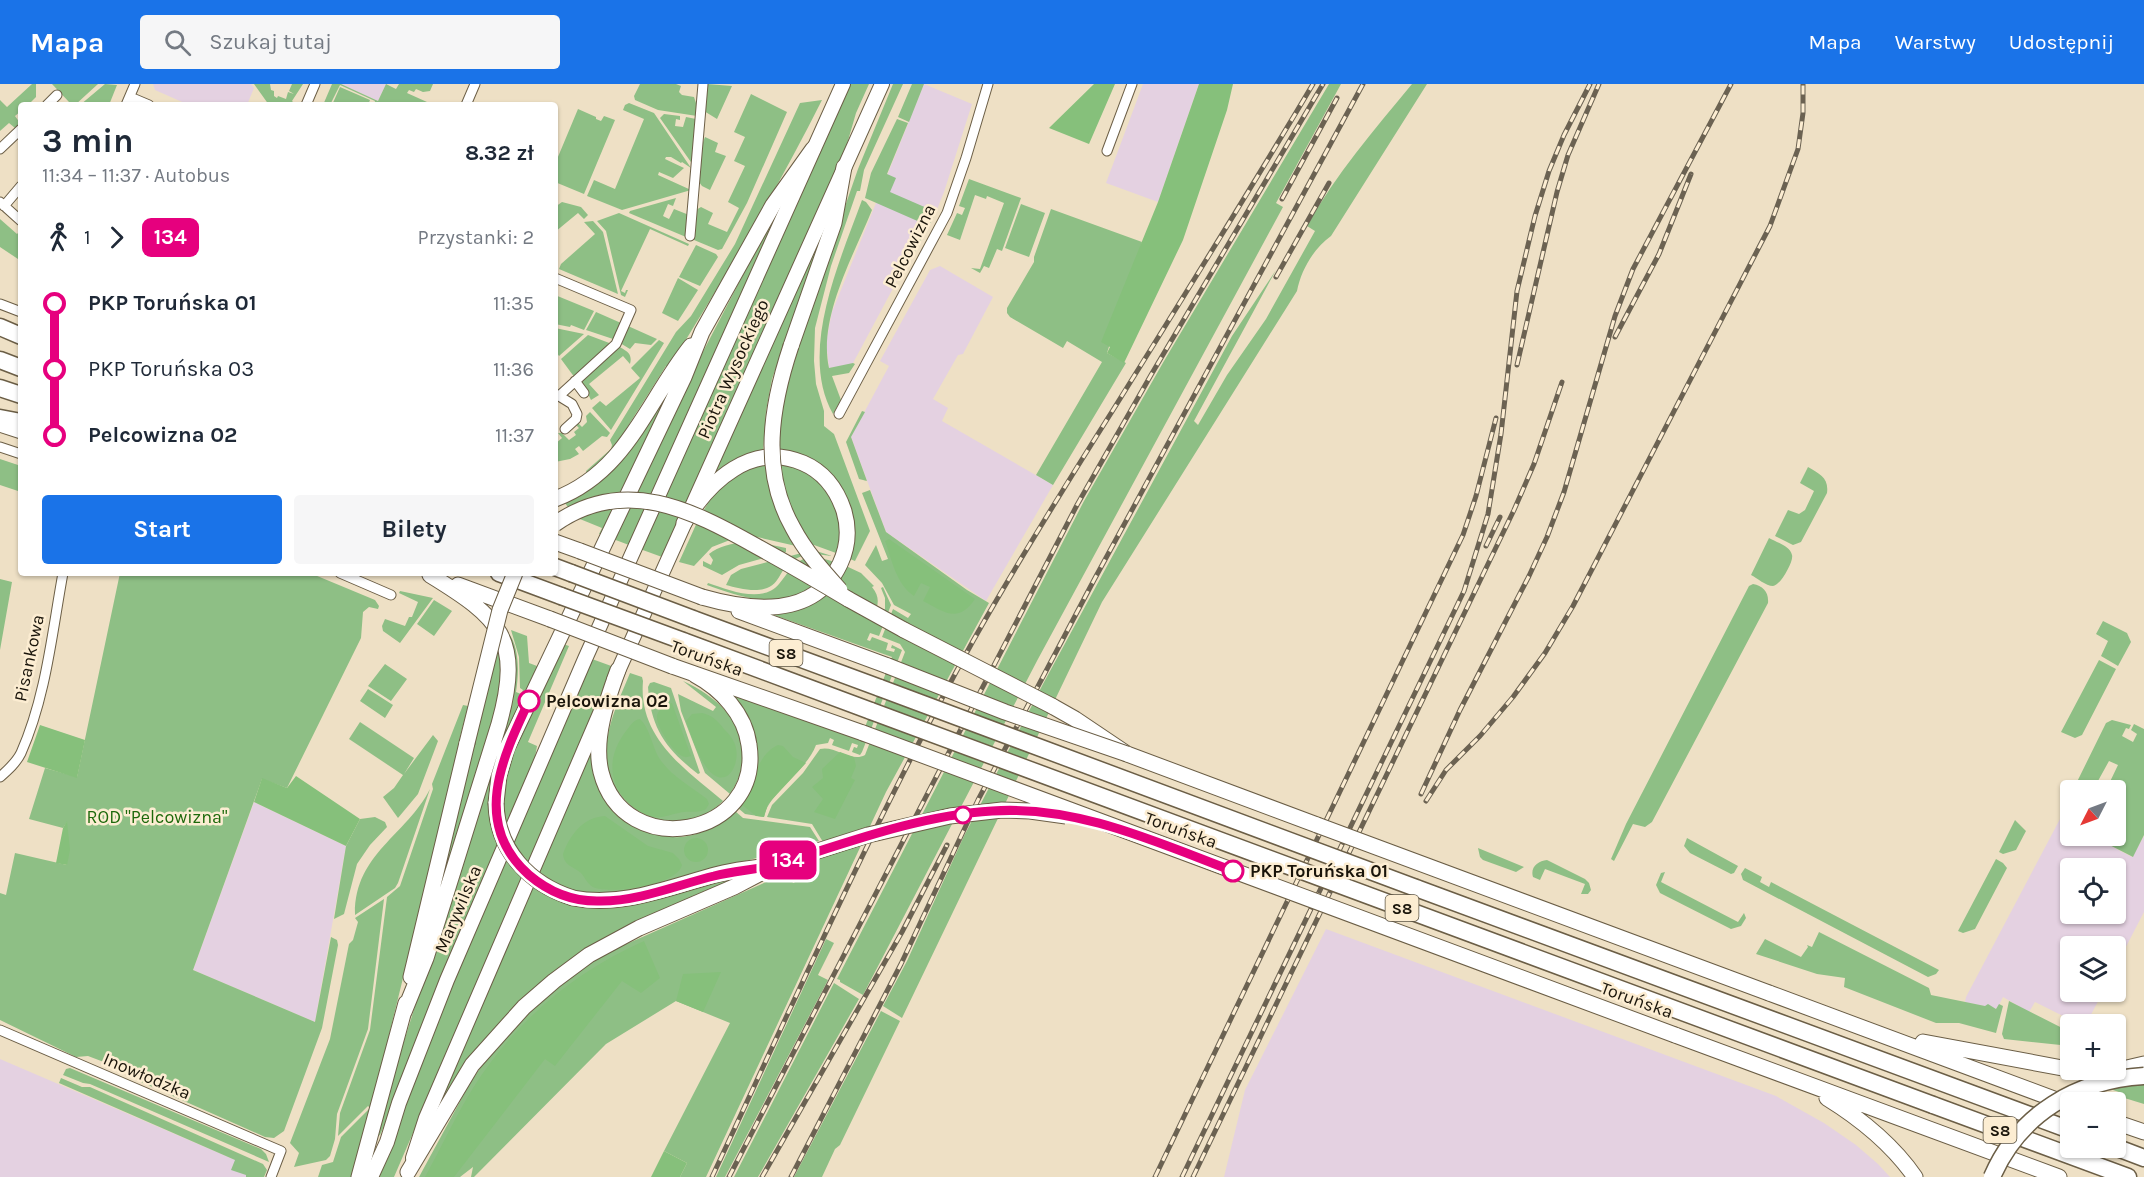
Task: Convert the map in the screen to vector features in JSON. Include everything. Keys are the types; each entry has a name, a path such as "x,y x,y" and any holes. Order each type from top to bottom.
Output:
{"highway":[{"path":"0,327 18,334"},
{"path":"0,360 18,367"},
{"path":"0,388 18,394"},
{"path":"0,418 18,421"},
{"name":"Toruńska","path":"563,570 2060,1127"},
{"name":"Toruńska","path":"507,576 2128,1177"},
{"path":"1992,1177 2013,1140 2034,1118 2053,1104 2092,1085 2144,1076"},
{"path":"2126,1151 2144,1158"}],"main road":[{"name":"Piotra Wysockiego","path":"585,659 843,84"},
{"name":"Piotra Wysockiego","path":"618,670 882,84"},
{"path":"813,149 775,201 702,332 684,377 507,748 499,776 496,803 501,834 507,848 520,866 543,885 573,898 600,901 625,899 722,873 780,863 868,835 950,816 990,811 1023,811 1088,820 1133,834"},
{"path":"844,167 834,222 780,381 773,418 772,455 775,482 787,517 799,539 848,599"},
{"path":"558,497 592,480 620,453 674,368 702,332"},
{"path":"0,423 18,430"},
{"path":"684,522 708,490 736,467 765,457 790,459 813,468 826,478 836,493 847,526 847,540 842,560 824,587 809,598 777,607 752,607 702,597"},
{"path":"558,522 579,510 611,501 645,500 713,522 918,638 1076,719 1127,753"},
{"path":"558,543 1005,712 1127,753 1856,1025 1952,1055 2060,1101"},
{"path":"404,1012 429,947 499,724 508,684 507,653 495,625 478,607 430,576"},
{"name":"Toruńska","path":"432,576 695,675 863,733 2059,1177"},
{"path":"359,1177 404,1012 415,956 500,610 514,576"},
{"name":"Marywilska","path":"371,1177 387,1142 399,1103 447,980 585,659"},
{"path":"618,670 606,708 600,750 601,771 614,798 640,821 651,826 670,829 699,826 717,817 732,802 745,782 750,762 746,730 731,705 712,686 695,675"},
{"path":"407,1174 426,1118 618,670"},
{"path":"407,1174 472,1065 524,1007 554,981 589,955 639,928 734,887 780,863"},
{"path":"1952,1055 2106,1072 2144,1064"},
{"path":"1771,1070 1814,1090 1858,1119 1884,1140 1916,1177"},
{"path":"2126,1126 2144,1132"}],"street":[{"path":"128,101 135,84"},
{"path":"307,102 315,84"},
{"path":"467,102 475,84"},
{"path":"690,236 703,84"},
{"name":"Pelcowizna","path":"839,414 947,213 988,84"},
{"path":"1107,151 1132,84"},
{"path":"50,102 57,95"},
{"path":"0,149 18,132"},
{"path":"18,189 2,204 18,218"},
{"path":"558,279 631,310 616,344 558,394"},
{"path":"0,304 18,311"},
{"path":"575,381 584,393"},
{"path":"558,396 572,404 577,414 576,419 565,429"},
{"path":"0,447 18,453"},
{"name":"Pisankowa","path":"0,777 21,753 40,694 62,576"},
{"path":"347,576 391,595"},
{"name":"Inowłodzka","path":"0,1030 281,1151 271,1177"}],"shaded area":[{"path":"153,84 251,84 254,88 248,102 182,102 155,90"},
{"path":"341,84 386,84 378,101"},
{"path":"924,84 972,104 944,192 900,280 898,279 852,365 829,368 826,342 832,312"},
{"path":"1143,84 1199,84 1158,202 1106,183"},
{"path":"940,266 993,297 963,354 958,355 933,399 948,408 942,421 1053,485 986,601 886,532 851,437 889,366 880,361 930,270"},
{"path":"254,802 346,846 315,1022 193,970"},
{"path":"2060,819 2060,846 2111,846 2132,857 2144,836 2144,912 2126,947 2126,936 2060,936 2060,1002 2098,1002 2091,1014 2060,1014 2035,1002 2029,1012 2003,997 1997,1009 1965,1002"},
{"path":"1326,929 1776,1096 1824,1123 1856,1145 1890,1177 1224,1177 1245,1090"},
{"path":"0,1059 247,1165 246,1177 0,1177"}],"green space":[{"path":"32,84 36,84 36,97 31,102 18,102 18,114 15,116 18,125 15,128 9,123 0,131 0,100 7,107"},
{"path":"52,84 98,84 78,102 69,102"},
{"path":"105,84 117,85 110,102 84,102"},
{"path":"254,84 270,84 274,96 286,99 288,92 294,94 289,91 292,84 303,84 293,102 267,102"},
{"path":"332,84 341,84 378,101 386,84 396,89 399,84 433,84 430,91 423,92 416,89 414,92 409,90 407,93 427,102 375,102 340,85 332,102 324,102"},
{"path":"640,84 681,86 679,92 682,95 694,97 697,116 658,110 635,100 634,96"},
{"path":"707,84 732,86 717,119 704,111"},
{"path":"849,84 869,84 856,113 845,151 662,557 640,549"},
{"path":"893,84 903,84 864,170 860,191 857,191 831,266 815,328 816,384 824,411 824,426 834,434 870,531 855,561 850,559 845,499 779,452 778,447 782,403 800,343 798,342 858,169"},
{"path":"912,84 924,84 909,122 898,117"},
{"path":"1094,84 1115,84 1089,144 1049,128"},
{"path":"1199,84 1233,84 1227,110 1183,240 1124,363 1107,353 1110,347 1101,342 1158,202"},
{"path":"1329,84 1341,84 1276,203 1283,207 1038,659 863,995 837,979 1084,501 1164,361"},
{"path":"1412,84 1427,84 1331,236 1309,260 1297,291 1102,602 902,1018 883,1006 907,961 964,836 1043,684 1232,336 1276,270 1194,421 1198,425 1227,375 1266,319 1315,231 1307,226 1318,207 1356,153"},
{"path":"340,87 370,100 369,102 333,102"},
{"path":"751,94 787,112 747,203 722,249 718,250 694,240 696,210 701,207 713,213 708,224 727,232 739,208 728,202 745,166 734,161 745,137 734,132"},
{"path":"822,100 748,235 669,367 666,366 616,445 587,474 586,471 611,449 610,440 676,332 691,316 735,244 800,103"},
{"path":"629,103 654,113 691,168 671,157 666,157 665,159 684,168 673,178 659,172 658,175 691,190 622,210 587,196 594,180 615,189 644,119 623,110"},
{"path":"578,109 601,121 604,116 615,120 584,194 558,183 558,157"},
{"path":"664,114 680,116 680,120 676,119 675,126 683,127 686,117 696,119 693,165 660,118"},
{"path":"897,119 908,123 887,174 896,178 890,192 936,212 900,277 922,223 865,198 871,173"},
{"path":"705,137 718,143 715,152 726,156 710,190 699,182 702,145"},
{"path":"969,179 1021,198 1002,251 997,249 989,268 984,266 980,273 971,268 980,269 1004,203 987,196 986,199 975,195 960,240 947,235 957,213 962,215 965,208 959,206"},
{"path":"676,198 673,206 668,204 663,216 669,219 674,209 689,215 686,237 629,213 630,211"},
{"path":"862,200 872,210 839,288 828,329 829,368 855,364 849,373 832,376 841,400 833,414 823,390 820,363 821,335 834,278"},
{"path":"562,202 581,207 588,215 584,219 578,213 558,230 558,205"},
{"path":"780,204 782,205 629,545 613,539 694,369"},
{"path":"1021,204 1045,213 1029,257 1005,248"},
{"path":"1051,209 1142,242 1107,353 1126,363 1053,485 1036,475 1102,362 1067,341 1063,348 1010,317 1007,313 1007,308 1034,262"},
{"path":"619,213 689,244 688,246 650,229 621,291 625,293 628,290 625,297 621,295 606,231 597,221"},
{"path":"828,218 772,379 766,411 763,452 733,461 712,478"},
{"path":"0,219 18,233 18,259 0,247"},
{"path":"593,221 603,232 618,294 559,269 561,264 595,234 584,222"},
{"path":"696,245 718,257 700,286 679,277"},
{"path":"678,278 698,290 678,321 662,313"},
{"path":"558,296 594,311 584,330 571,325 570,327 558,325"},
{"path":"596,312 621,323 613,339 586,330"},
{"path":"628,326 657,339 651,345 635,343 630,349 620,343"},
{"path":"558,329 584,334 559,356"},
{"path":"588,335 612,344 575,378 561,359"},
{"path":"659,340 664,343 611,430 592,408 600,401 606,406 640,378 631,368"},
{"path":"618,346 630,355 630,364 623,356 589,384 599,395 591,400 581,380"},
{"path":"681,367 603,535 599,534 602,528 575,517 565,503 580,496 579,494"},
{"path":"862,411 865,412 851,437 867,481 859,479 846,442"},
{"path":"590,412 610,433 607,437 602,436 583,451 579,446 575,449 579,454 570,459 558,461 558,441 562,438 558,433 562,433 569,440 576,435 574,432 579,428 576,425 578,423 582,427 587,422 586,416"},
{"path":"0,459 18,465 18,491 0,485"},
{"path":"772,463 801,469 821,482 838,509 841,540 839,540 836,553 814,545 796,546 757,537 747,537 712,547 694,566 679,562 699,518 714,493 739,471"},
{"path":"1808,467 1825,480 1827,493 1801,542 1793,545 1775,536 1788,510 1799,514 1805,510 1814,491 1800,483"},
{"path":"870,490 886,532 989,603 886,792 706,1177 680,1177 687,1163 664,1151 730,1023 676,1001 606,1044 474,1177 471,1177 473,1167 460,1177 419,1177 470,1083 483,1064 535,1005 586,966 613,950 800,867 802,873 791,879 793,883 802,879 801,877 807,874 806,871 815,867 823,842 812,824 767,817 772,805 803,773 820,749 831,749 854,757 865,755 905,652 900,644 882,637 893,609 908,618 911,614 894,605 882,583 865,565 876,545 882,561 888,559 862,493"},
{"path":"1769,538 1786,547 1792,555 1786,573 1773,586 1751,575"},
{"path":"889,539 975,599 969,607 957,614 944,612 923,601 930,587 921,583 914,596 908,591 895,571 885,541"},
{"path":"744,542 757,542 786,548 786,552 739,565 722,575 703,566 703,561 711,565 713,560 709,554 713,551"},
{"path":"813,550 832,556 810,555 797,558 786,566 770,587 746,590 726,585 731,575 741,569"},
{"path":"805,558 821,558 835,562 810,589 787,600 759,600 707,585 708,583 745,594 764,593 772,590 793,566"},
{"path":"846,566 861,573 874,586 872,587 878,602 873,618 885,609 885,598 881,588 883,587 891,605 879,636 870,633 867,640 870,641 872,637 888,643 886,650 894,652 892,645 902,650 862,752 860,755 852,752 858,745 852,743 849,751 832,745 834,740 830,738 828,743 816,745 804,764 772,799 764,817 745,814 738,808 755,769 756,747 728,692 860,740 892,657 771,614 839,581"},
{"name":"ROD \"Pelcowizna\"","path":"119,576 317,576 375,600 379,606 378,609 369,607 363,612 361,638 287,788 262,779 193,970 315,1022 331,937 337,940 338,945 322,1028 284,1131 274,1138 265,1137 139,1081 129,1067 123,1064 117,1067 88,1056 76,1057 0,1020 0,893 6,895 15,853 67,865 67,822 63,828 29,819 45,768 77,777"},
{"path":"0,579 12,582 0,650"},
{"path":"1753,584 1765,590 1768,603 1652,822 1645,827 1633,824 1614,861 1611,859 1626,824 1749,586"},
{"path":"400,591 433,598 400,643 383,631 382,626 385,619 405,626 409,617 412,617 418,602 399,593"},
{"path":"434,600 452,611 434,636 417,624"},
{"path":"2103,621 2127,633 2131,642 2118,666 2101,656 2108,641 2096,634"},
{"path":"511,630 527,636 529,663 537,666 538,669 489,797 489,803 563,644 569,646 528,742 537,746 534,763 394,1103 378,1136 387,1095 509,709 507,631 516,652 518,668 516,692 521,694 523,690 520,688 519,657"},
{"path":"498,648 502,668 500,698 435,907"},
{"path":"592,659 614,667 394,1177 375,1177 443,1005"},
{"path":"2099,660 2116,669 2082,735 2075,738 2061,732"},
{"path":"385,664 407,679 391,701 368,686"},
{"path":"630,673 642,677 643,701 656,736 680,764 723,801 707,813 689,820 671,821 653,818 636,810 623,798 612,782 607,762 607,739 613,716"},
{"path":"683,681 715,701 728,713 737,727 742,742 743,758 739,776 730,794 705,773 681,711 678,694 713,711 716,707"},
{"path":"654,682 671,688 700,773 698,774 677,756 662,737 650,702 648,687"},
{"path":"368,689 393,705 385,718 360,701"},
{"path":"672,703 691,756 685,757 678,754 665,738 659,725 658,713"},
{"path":"463,705 468,706 459,741 461,742 362,1145 351,1177 318,1177 322,1165 333,1162 341,1137 370,1108 368,1106 338,1136 340,1113 370,1030 387,897 400,886 433,789 432,784"},
{"path":"702,713 717,721 730,735 735,745 736,763 725,777 713,775 703,763 686,721 692,714"},
{"path":"640,719 646,727 659,758 675,775 707,799 709,804 706,809 653,817 631,805 623,797 617,788 612,769 615,750 626,731"},
{"path":"2112,720 2131,725 2129,729 2126,728 2122,736 2133,742 2137,734 2131,730 2134,724 2144,729 2144,835 2133,857 2112,846 2126,846 2126,780 2111,780 2118,765 2109,761 2099,780 2078,780 2106,723"},
{"path":"360,722 414,758 404,774 433,735 438,741 418,794 398,818 383,797 394,788 403,775 349,739"},
{"path":"40,725 85,740 77,778 27,762"},
{"path":"778,745 783,746 793,757 806,763 768,804 764,817 756,816 741,804 760,763"},
{"path":"592,747 597,775 663,835 682,837 702,832 721,823 735,811 743,818 810,827 819,841 632,892 591,908 617,907 750,873 683,905 513,1009 477,1052 433,1118"},
{"path":"840,752 854,757 856,766 851,778 855,780 835,819 814,812 823,799 812,787 823,778 822,769"},
{"path":"296,776 360,819 346,846 254,802 262,778 287,788"},
{"path":"430,789 398,883 395,888 355,915 357,894 363,876 372,861 408,820"},
{"path":"605,816 648,846 673,853 682,865 678,872 657,883 628,889 614,890 591,886 581,873 567,863 563,854 578,828 590,820"},
{"path":"375,817 385,822 387,827 370,845 357,864 344,914 334,919 346,846 360,819"},
{"path":"2015,820 2026,831 2016,850 2003,854 1999,852"},
{"path":"67,821 70,850 67,865 56,863 63,828"},
{"path":"691,838 701,838 708,845 708,855 701,862 691,862 684,855 684,845"},
{"path":"1687,838 1738,866 1734,873 1731,874 1690,853 1684,846"},
{"path":"1478,848 1524,867 1516,872 1483,860"},
{"path":"1996,859 2007,868 1975,929 1963,933 1958,931"},
{"path":"1547,860 1585,879 1591,890 1588,894 1581,894 1585,884 1545,869 1540,880 1533,877 1536,865"},
{"path":"1745,868 1762,877 1760,882 1769,887 1771,882 1939,970 1928,977 1743,880 1741,874"},
{"path":"1665,872 1661,882 1738,922 1744,913 1746,918 1741,926 1731,929 1660,893 1656,885 1661,873"},
{"path":"384,899 368,1029 337,1114 335,1139 330,1156 326,1160 294,1167 299,1153 290,1143 330,1039 349,944 353,940 358,922 355,918"},
{"path":"1819,932 1929,988 1931,995 1985,1006 1988,1004 1996,1009 1999,1004 2003,1006 1996,1033 1959,1023 1936,1023 1844,987 1845,978 1817,974 1756,954 1765,939 1801,957 1807,945 1812,947"},
{"path":"826,939 834,943 818,975 828,980 725,1177 716,1177"},
{"path":"644,941 660,978 641,993 622,981 555,1066 545,1059 454,1177 425,1177 473,1088 489,1064 526,1021 547,1002 593,968"},
{"path":"721,972 703,1012 676,1001 683,974"},
{"path":"834,983 859,999 758,1177 734,1177"},
{"path":"2009,1001 2060,1027 2060,1045 2004,1039 2002,1034"},
{"path":"881,1011 900,1021 840,1145 835,1149 822,1177 794,1177"},
{"path":"70,1068 261,1149 269,1162 90,1084 63,1075 66,1069"},
{"path":"2144,1072 2144,1104 2126,1098 2126,1092 2113,1090 2115,1085"},
{"path":"61,1078 82,1087 90,1087 263,1164 267,1170 264,1177 246,1177 246,1175 231,1170 235,1160 59,1083"},
{"path":"664,1151 687,1163 680,1177 651,1177"}],"railway":[{"path":"712,1177 870,840 973,641 1313,84"},
{"path":"729,1177 1077,505 1323,84"},
{"path":"791,1177 901,964 978,800 1094,580 1363,84"},
{"path":"1182,1177 1464,591 1488,514 1501,434 1517,291 1535,216 1549,171 1590,84"},
{"path":"1517,365 1557,192 1568,155 1599,84"},
{"path":"1421,794 1460,710 1547,537 1564,492 1615,316 1633,269 1731,84"},
{"path":"1426,801 1446,770 1480,736 1513,697 1545,653 1573,606 1770,226 1798,149 1803,113 1803,84"},
{"path":"1282,199 1337,98"},
{"path":"1615,337 1659,254 1691,174"},
{"path":"1276,277 1329,183"},
{"path":"1193,1177 1514,510 1534,464 1562,382"},
{"path":"1155,1177 1463,535 1476,496 1496,418"},
{"path":"1486,546 1500,517"},
{"path":"762,1177 902,932 947,845"}],"bus line":[{"name":"134","path":"529,701 500,767 496,809 501,834 507,848 525,871 549,889 573,898 600,901 635,897 722,873 780,863 868,835 950,816 990,811 1030,811 1088,820 1233,871"}],"place":[{"name":"Pelcowizna 02","path":"529,701"},
{"name":"PKP Toruńska 01","path":"1233,871"}]}
